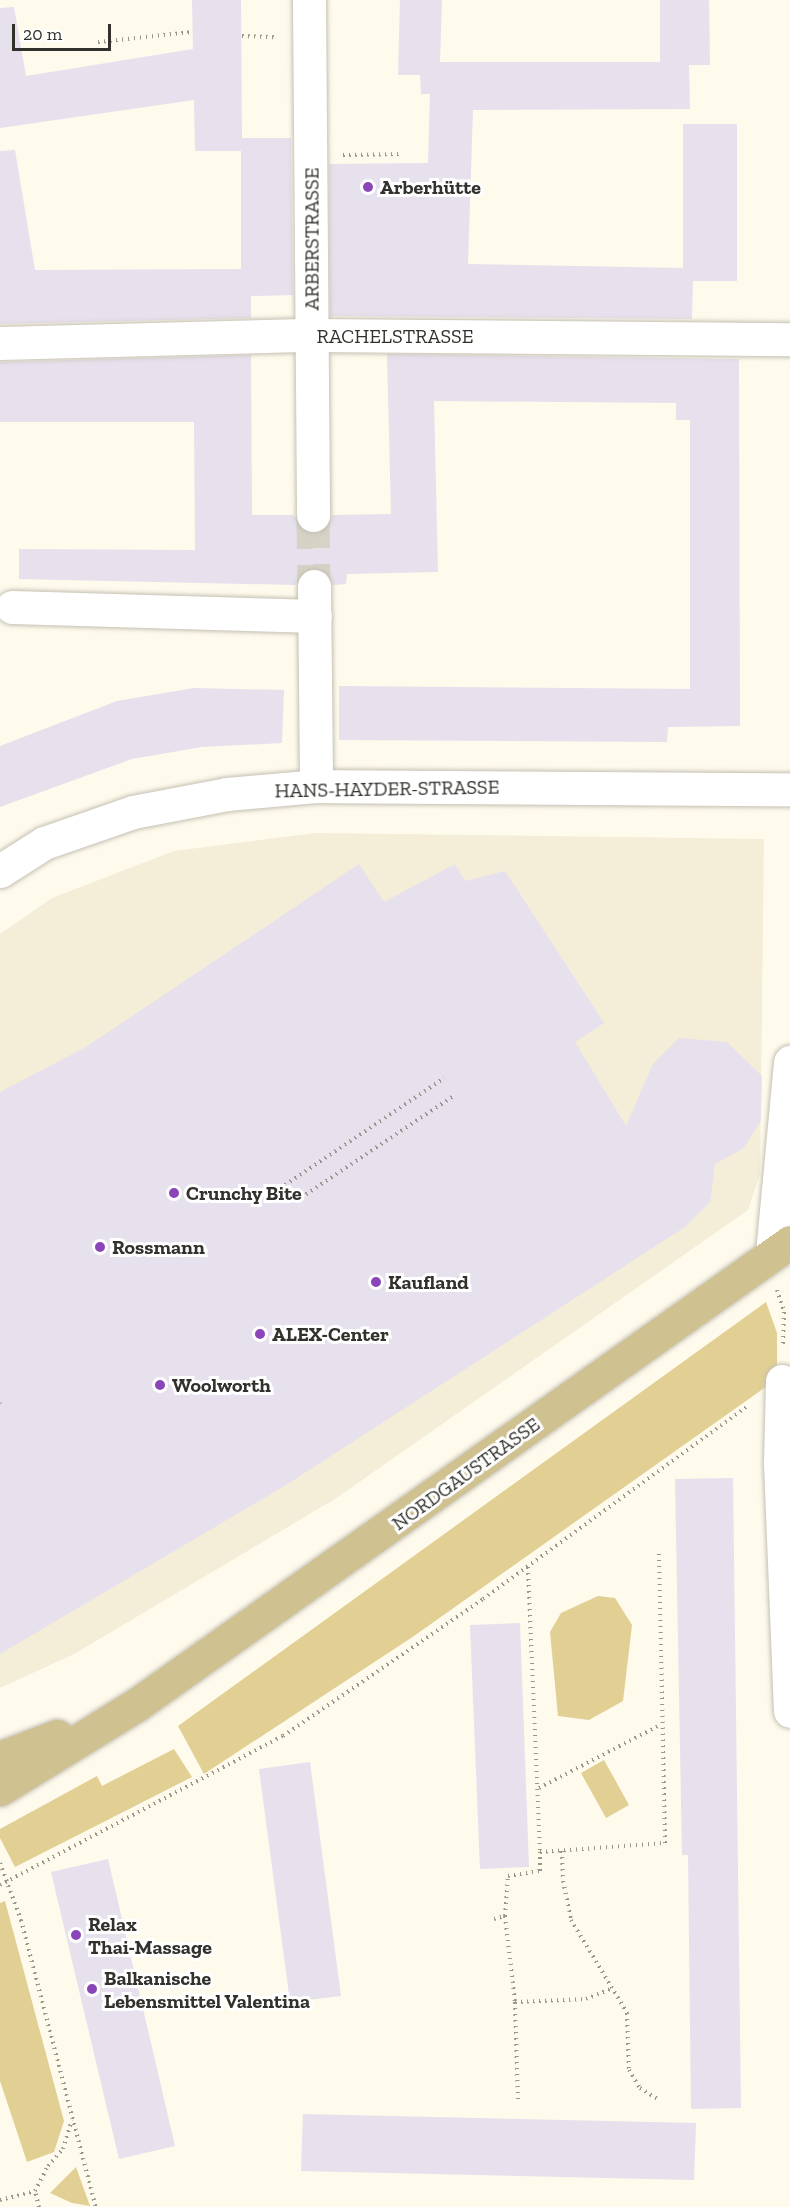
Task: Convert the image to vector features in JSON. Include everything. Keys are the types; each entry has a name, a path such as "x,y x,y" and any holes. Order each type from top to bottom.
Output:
{"main road":[{"name":"NORDGAUSTRASSE","path":"0,1789 139,1703 382,1534 776,1251"},
{"name":"NORDGAUSTRASSE","path":"0,1758 139,1703"}],"street":[{"name":"ARBERSTRASSE","path":"309,0 314,515"},
{"name":"RACHELSTRASSE","path":"0,343 312,335 790,339"},
{"path":"12,607 315,601 316,786"},
{"name":"HANS-HAYDER-STRASSE","path":"0,871 44,843 133,812 228,794 316,786 790,789"},
{"path":"776,1251 789,1084"},
{"path":"782,1382 790,1711"}],"path":[{"path":"98,42 192,32"},
{"path":"312,155 402,154"},
{"path":"285,1185 444,1078"},
{"path":"296,1202 455,1095"},
{"path":"0,1885 283,1736 528,1567 782,1382 784,1312 776,1251"},
{"path":"540,1852 665,1843 660,1725 659,1551"},
{"path":"518,2099 515,2002 505,1916 508,1876 540,1871 539,1788 528,1567"},
{"path":"539,1788 660,1725"},
{"path":"562,1851 563,1881 571,1920 591,1959 613,1988 627,2013 629,2070 640,2088 659,2100"},
{"path":"0,1863 21,1920 96,2207"},
{"path":"494,1919 505,1916"},
{"path":"515,2002 586,1999 613,1988"},
{"path":"39,2207 35,2191 48,2166 63,2149 72,2120"},
{"path":"0,2200 35,2191"}],"shaded area":[{"name":"ALEX-Center","path":"316,833 764,839 760,1174 748,1210 335,1499 74,1654 0,1688 0,934 52,898 174,851"},
{"path":"766,1302 777,1333 777,1379 414,1636 204,1774 178,1726"},
{"path":"598,1596 615,1598 632,1625 623,1701 589,1720 558,1716 550,1632 561,1613"},
{"path":"174,1749 192,1777 15,1867 0,1838 0,1829 97,1776 102,1786"},
{"path":"604,1760 629,1805 606,1818 581,1773"},
{"path":"5,1901 64,2121 54,2152 27,2162 0,2081 0,1903"},
{"path":"76,2167 90,2206 72,2203 50,2193"}],"building":[{"path":"192,0 241,0 242,138 291,138 293,295 251,296 251,318 0,324 0,151 15,150 35,270 241,269 241,151 195,151 194,100 0,128 0,8 14,7 26,76 193,49"},
{"path":"400,0 442,0 440,62 660,62 660,0 709,0 710,65 689,65 690,109 473,110 468,264 683,268 683,124 737,124 737,281 693,281 692,319 330,316 329,164 428,163 430,94 421,94 420,75 398,75"},
{"path":"387,354 739,359 740,726 668,727 667,742 339,740 339,686 690,689 690,420 676,420 676,403 434,401 438,572 347,574 346,584 333,585 324,570 314,567 304,570 295,585 19,579 19,549 195,550 194,422 0,422 0,362 251,355 252,515 294,515 303,531 314,534 329,525 332,515 391,514"},
{"path":"194,688 284,690 282,743 202,747 132,759 0,807 0,746 117,701"},
{"name":"ALEX-Center","path":"359,864 384,902 455,864 465,881 505,871 604,1023 575,1042 626,1126 653,1064 679,1038 727,1042 762,1076 761,1120 744,1148 715,1164 710,1202 685,1227 286,1485 0,1654 0,1092 86,1047"},
{"path":"733,1478 741,2108 691,2109 688,1855 682,1855 675,1479"},
{"path":"520,1623 529,1867 480,1869 470,1625"},
{"path":"310,1762 341,1996 290,2002 259,1769"},
{"path":"108,1859 175,2146 119,2159 51,1872"},
{"path":"303,2114 696,2123 694,2180 301,2171"}],"tunnel":[{"path":"313,515 314,586"}],"place":[{"name":"Arberhütte","path":"368,187"},
{"name":"Crunchy Bite","path":"174,1193"},
{"name":"Rossmann","path":"100,1247"},
{"name":"Kaufland","path":"376,1282"},
{"name":"ALEX-Center","path":"260,1334"},
{"name":"Woolworth","path":"160,1385"},
{"name":"Relax Thai-Massage","path":"76,1935"},
{"name":"Balkanische Lebensmittel Valentina","path":"92,1989"}]}
